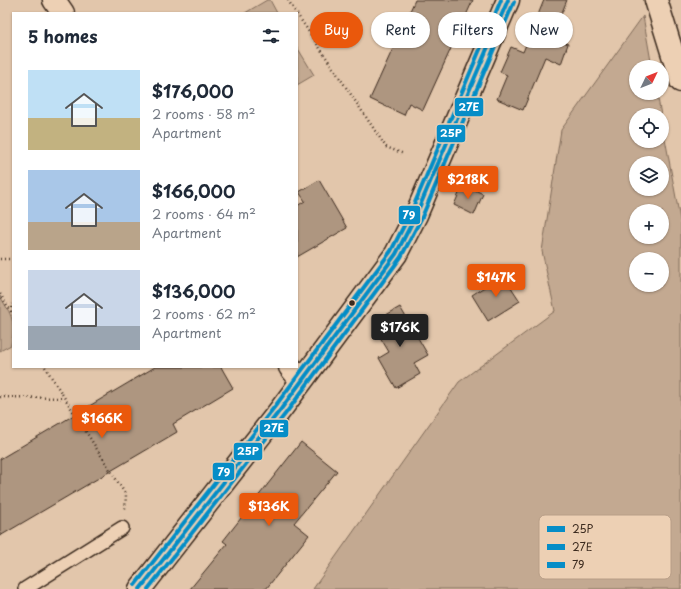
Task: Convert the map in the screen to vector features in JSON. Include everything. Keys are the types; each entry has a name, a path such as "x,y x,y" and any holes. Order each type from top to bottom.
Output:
{"street":[{"path":"54,0 61,12"},
{"path":"140,589 163,561 296,374 370,290 396,254 405,237 508,0"},
{"path":"656,0 681,81"}],"lane":[{"path":"25,589 122,528"}],"path":[{"path":"288,0 296,12"},
{"path":"298,15 386,147 404,154"},
{"path":"0,259 12,259"},
{"path":"0,294 12,314"},
{"path":"46,368 126,495"},
{"path":"0,397 65,398"}],"shaded area":[{"path":"267,0 270,0 276,12 247,12"},
{"path":"643,16 651,60 629,60 629,100 658,100 660,108 629,108 629,148 667,148 668,156 629,156 629,196 669,196 669,160 681,225 681,589 313,589 459,382 555,311 542,251 561,130"},
{"path":"298,49 314,75 298,84"},
{"path":"0,296 12,319 12,337 11,345 0,351"}],"building":[{"path":"415,0 473,0 468,12 438,12 438,48 451,48 423,110 409,103 404,115 370,99 393,48 430,48 430,12 410,12"},
{"path":"544,0 567,0 562,12 539,12"},
{"path":"511,47 523,52 525,48 567,48 561,64 545,57 523,110 497,99 507,75 500,72"},
{"path":"319,180 347,228 298,256 298,205 305,201 299,192"},
{"path":"463,184 483,194 474,215 454,205"},
{"path":"503,275 520,301 488,321 472,295"},
{"path":"400,307 428,355 414,363 420,374 396,388 379,358 389,352 377,332 384,328 379,319"},
{"path":"153,368 222,368 233,388 173,424 177,432 0,536 0,459"},
{"path":"301,442 337,471 294,523 309,535 266,589 190,589 227,544 223,541"}],"transit line":[{"name":"79","path":"135,585 276,405 391,251 411,212 501,0"},
{"name":"25P","path":"140,589 281,409 396,254 416,215 508,0"},
{"name":"27E","path":"148,589 286,413 401,257 422,217 514,2"}]}
